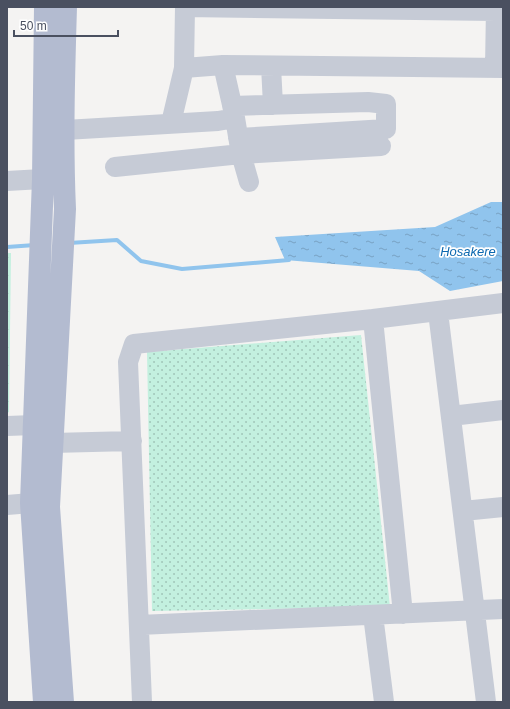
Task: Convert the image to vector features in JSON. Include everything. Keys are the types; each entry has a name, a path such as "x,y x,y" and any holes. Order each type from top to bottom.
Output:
{"main road":[{"path":"45,7 53,131 53,178 41,214 34,425 40,505 63,702"},
{"path":"53,131 66,7"},
{"path":"44,702 40,505 52,442 65,209 53,178"}],"street":[{"path":"171,123 184,68 184,7 496,9 499,68 223,65 184,68"},
{"path":"223,65 234,112 239,146 249,182"},
{"path":"271,66 273,105"},
{"path":"53,131 218,121 234,112 273,105 368,102 386,104 386,129 239,146 115,167"},
{"path":"239,146 381,146"},
{"path":"7,181 53,178"},
{"path":"142,702 128,362 134,344 438,312 503,303"},
{"path":"438,312 486,702"},
{"path":"373,319 403,614"},
{"path":"451,416 503,410"},
{"path":"7,426 34,425"},
{"path":"52,442 132,441"},
{"path":"7,505 40,505"},
{"path":"463,511 503,507"},
{"path":"139,625 503,609"},
{"path":"373,615 384,702"}],"green space":[{"path":"7,253 11,253 9,412 7,413"},
{"path":"361,335 390,607 152,611 147,352"}],"water":[{"name":"Hosakere","path":"491,202 503,202 503,281 450,291 419,271 285,260 275,237 435,227"}],"waterway":[{"path":"69,243 117,240 141,261 182,269 289,260"},
{"path":"7,247 35,245"}]}
